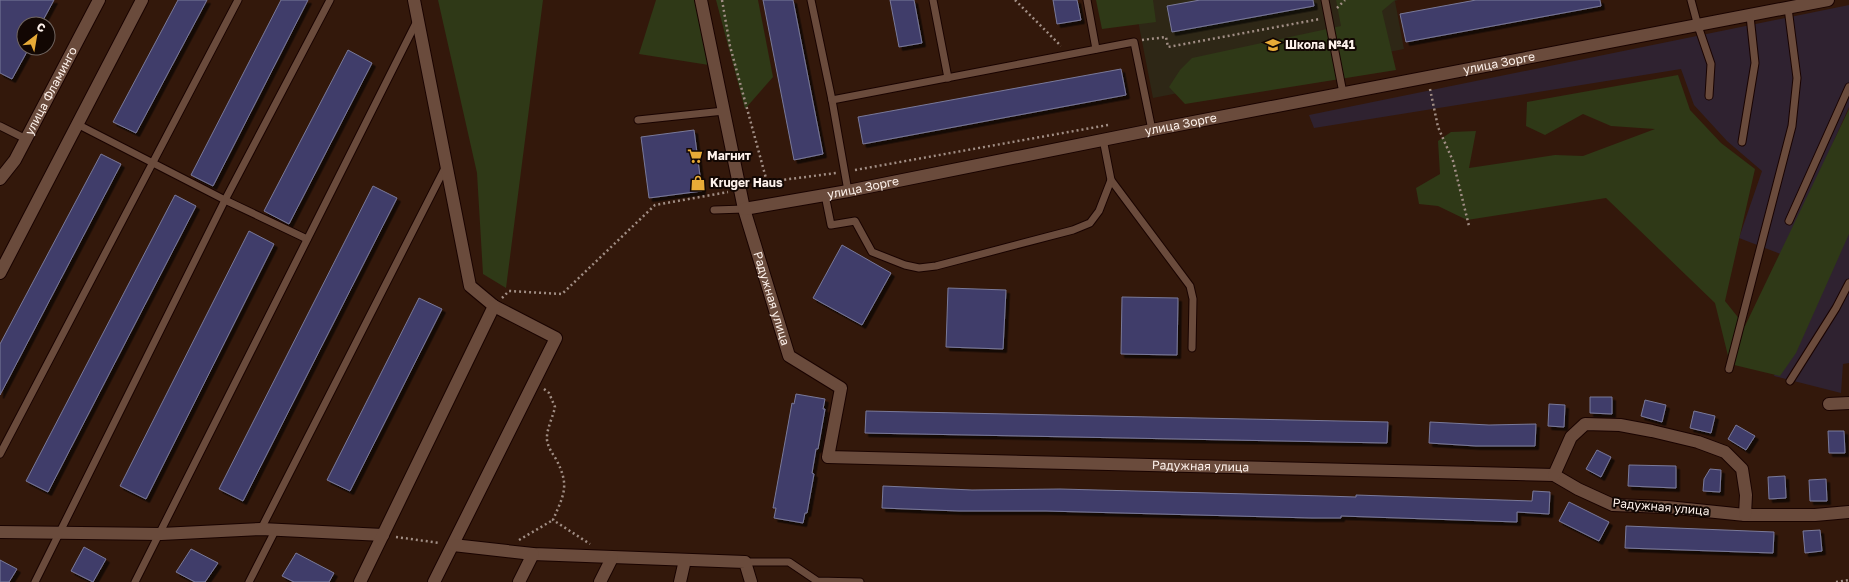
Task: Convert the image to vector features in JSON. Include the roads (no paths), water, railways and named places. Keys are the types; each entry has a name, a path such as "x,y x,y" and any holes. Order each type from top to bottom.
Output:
{"street":[{"name":"улица Фламинго","path":"0,179 15,160 99,0"},
{"path":"0,273 142,0"},
{"path":"414,0 470,286 494,306 556,338 434,582"},
{"path":"701,0 744,209"},
{"name":"улица Зорге","path":"744,209 848,191 1152,130 1828,0"},
{"name":"Радужная улица","path":"744,209 789,356 841,388 828,457 1554,475 1578,489 1613,505 1667,507 1745,515 1815,515 1849,512"},
{"path":"360,582 494,306"},
{"path":"1829,404 1849,403"},
{"path":"1554,475 1572,437 1585,424 1620,425 1652,431 1698,442 1725,452 1742,469 1746,495 1745,515"},
{"path":"0,532 161,534 261,529 275,531 383,535"},
{"path":"453,545 533,554 745,562 751,582"},
{"path":"519,582 533,554"},
{"path":"600,582 612,558"},
{"path":"680,582 684,560"}],"lane":[{"path":"0,454 238,0"},
{"path":"35,582 225,200 330,0"},
{"path":"811,0 832,100 848,191"},
{"path":"933,0 948,78"},
{"path":"1087,0 1096,49"},
{"path":"1325,0 1343,93"},
{"path":"1692,0 1698,26 1711,64 1709,96"},
{"path":"1729,369 1792,126 1797,78 1788,8"},
{"path":"1742,142 1756,63 1750,16"},
{"path":"135,582 161,534 418,19"},
{"path":"832,100 1134,42 1152,130"},
{"path":"1789,221 1849,87"},
{"path":"638,120 724,111"},
{"path":"77,124 225,200 307,239"},
{"path":"0,126 26,140"},
{"path":"1103,140 1111,180 1190,286 1193,299 1192,348"},
{"path":"261,529 447,164"},
{"path":"825,195 831,225 855,221 872,252 905,265 919,268 936,266 981,255 1073,230 1090,223 1099,211 1111,180"},
{"path":"714,210 744,209"},
{"path":"1790,381 1836,308 1849,283"},
{"path":"249,582 275,531"},
{"path":"745,562 789,562 817,581 860,582"}],"place":[{"name":"Школа №41","path":"1273,45"},
{"name":"Магнит","path":"695,156"},
{"name":"Kruger Haus","path":"698,183"}]}
